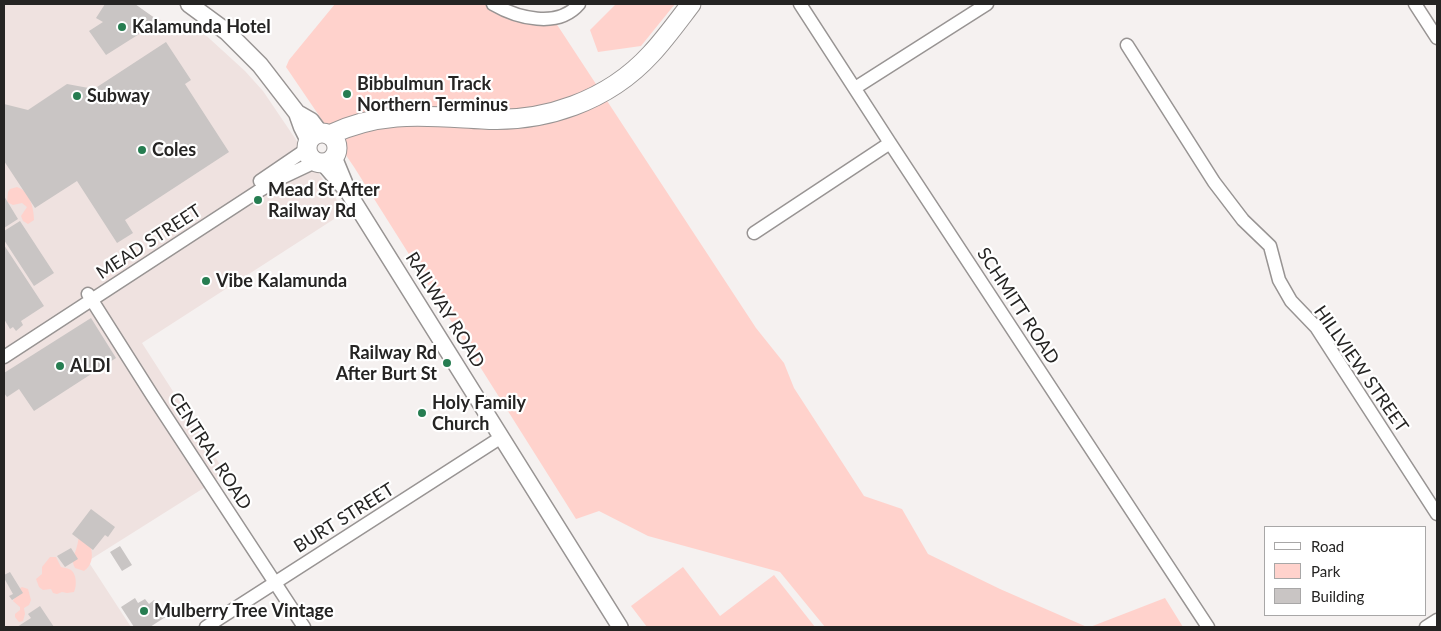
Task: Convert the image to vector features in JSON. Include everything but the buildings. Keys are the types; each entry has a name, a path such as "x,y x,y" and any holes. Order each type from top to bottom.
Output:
{"main road":[{"name":"RAILWAY ROAD","path":"189,4 227,32 246,50 272,79 297,114 302,128 322,149"},
{"path":"322,149 345,127 388,117 416,115 494,120 520,119 569,107 606,90 636,68 651,54 691,4"}],"street":[{"path":"493,4 518,15 538,19 556,18 566,14 579,4"},
{"name":"SCHMITT ROAD","path":"800,4 1208,627"},
{"path":"855,88 987,4"},
{"path":"1415,4 1437,38"},
{"name":"HILLVIEW STREET","path":"1127,45 1214,182 1243,220 1270,246 1279,280 1291,301 1316,327 1437,514"},
{"path":"754,233 890,143"},
{"name":"RAILWAY ROAD","path":"322,149 339,167 348,192 500,438 620,627"},
{"name":"MEAD STREET","path":"4,348 90,297 279,179 322,149"},
{"name":"MEAD STREET","path":"4,357 90,297"},
{"name":"CENTRAL ROAD","path":"90,297 304,627"},
{"name":"BURT STREET","path":"206,627 377,519 500,438"},
{"path":"1426,627 1437,620"}],"shaded area":[{"path":"4,4 133,4 157,19 199,29 245,71 263,91 345,212 142,343 226,474 88,561 131,627 4,627"}],"green space":[{"path":"335,4 487,4 552,17 756,328 784,363 794,388 864,496 902,509 928,554 1000,589 1087,627 825,627 780,572 648,536 599,511 576,519 354,167 286,67 289,60"},
{"path":"616,4 675,4 641,46 598,52 590,30"},
{"path":"17,187 25,192 32,206 34,220 28,224 23,221 21,216 27,207 22,203 13,205 7,202 10,189"},
{"path":"79,537 92,551 90,563 84,571 75,568 73,562"},
{"path":"50,557 56,557 61,567 69,569 74,573 76,586 74,592 57,594 53,593 51,589 43,590 39,587 36,579 42,574 42,567"},
{"path":"683,567 720,616 774,575 815,627 647,627 631,606"},
{"path":"22,587 28,589 31,600 29,605 24,608 23,621 19,622 15,614 20,610 20,607 13,601"},
{"path":"1165,598 1183,627 1090,627"}],"place":[{"name":"Kalamunda Hotel","path":"122,27"},
{"name":"Bibbulmun Track Northern Terminus","path":"347,94"},
{"name":"Subway","path":"77,96"},
{"name":"Coles","path":"142,150"},
{"name":"Mead St After Railway Rd","path":"258,200"},
{"name":"Vibe Kalamunda","path":"206,281"},
{"name":"Railway Rd After Burt St","path":"447,363"},
{"name":"ALDI","path":"60,366"},
{"name":"Holy Family Church","path":"422,413"},
{"name":"Mulberry Tree Vintage","path":"144,611"}]}
